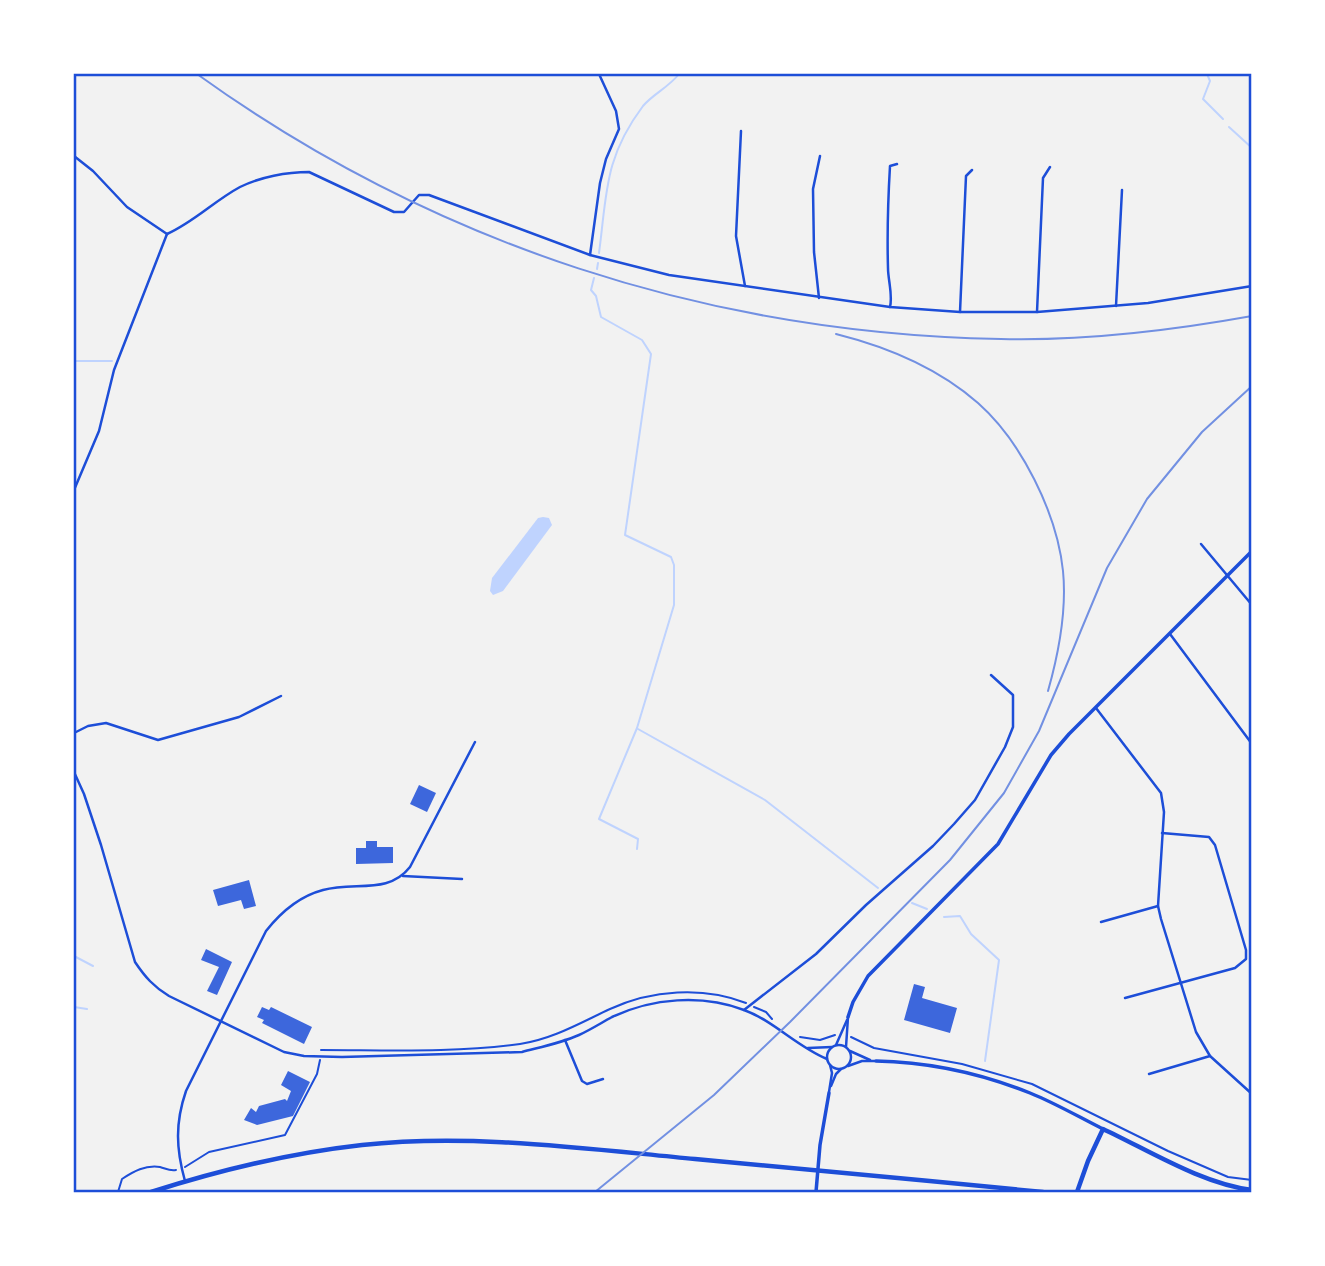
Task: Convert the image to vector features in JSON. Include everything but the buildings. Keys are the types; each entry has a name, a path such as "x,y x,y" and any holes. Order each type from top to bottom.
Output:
{"main road":[{"path":"1077,1192 1103,1129 1197,1173 1229,1186 1251,1190"},
{"path":"151,1192 255,1162 364,1145 485,1142 621,1151 1043,1192"}],"street":[{"path":"590,255 600,183 606,159 620,129 616,111 599,74"},
{"path":"741,131 736,236 745,286"},
{"path":"74,156 93,170 127,207 167,234"},
{"path":"819,298 814,252 813,188 820,156"},
{"path":"890,307 887,214 890,166 897,164"},
{"path":"1037,312 1043,178 1050,167"},
{"path":"960,312 966,176 972,170"},
{"path":"74,490 99,431 114,370 167,234 196,218 238,188 295,172 316,174 394,212 404,212 419,195 429,195 590,255 669,275 890,307 960,312 1037,312 1116,306 1251,286"},
{"path":"1116,306 1122,190"},
{"path":"1201,544 1251,605"},
{"path":"816,1192 820,1145 832,1073 827,1059 828,1052 834,1046 853,1002 868,976 998,844 1051,755 1251,551"},
{"path":"1170,634 1251,744"},
{"path":"744,1010 816,954 933,846 975,800 1000,757 1013,727 1013,695 991,675"},
{"path":"74,733 88,726 106,723 158,740 239,717 281,696"},
{"path":"1096,708 1161,793 1164,812 1158,906 1181,983 1196,1032 1210,1056 1251,1094"},
{"path":"186,1181 177,1140 181,1106 266,931 284,911 308,896 323,890 394,882 403,876 475,742"},
{"path":"74,772 92,815 135,962 144,976 155,988 284,1052 321,1058 522,1052 565,1040 625,1012 663,1002 688,1000 713,1002 744,1010 773,1025 804,1048 827,1059"},
{"path":"1125,998 1241,964 1246,959 1246,950 1215,845 1209,838 1162,833"},
{"path":"403,876 462,878"},
{"path":"1101,922 1158,906"},
{"path":"829,1093 835,1074 850,1062 848,1017"},
{"path":"565,1040 582,1081 587,1084 603,1079"},
{"path":"804,1048 834,1046 876,1061"},
{"path":"1149,1074 1210,1056"},
{"path":"830,1065 843,1068 862,1061 934,1065 1030,1093 1103,1129"}],"path":[{"path":"118,1192 122,1179 141,1168 153,1167 171,1171 191,1165 197,1158 209,1152 285,1135 317,1074 321,1051 522,1044 550,1037 637,999 688,992 732,998 766,1012 778,1024"},
{"path":"794,1035 820,1040"}],"water":[{"path":"538,518 549,518 552,525 503,591 493,595 490,591 492,578"}],"waterway":[{"path":"599,253 609,176 621,142 643,106 679,74"},
{"path":"1207,74 1210,81 1203,99 1223,119"},
{"path":"1229,127 1252,148"},
{"path":"597,269 598,263"},
{"path":"594,278 591,290 596,296 601,317 642,340 651,354 625,535 671,557 674,565 674,605 637,728 599,819 638,839 637,849"},
{"path":"74,361 112,361"},
{"path":"638,729 765,800 878,888"},
{"path":"912,903 927,909"},
{"path":"944,917 960,916 971,934 999,960 985,1061"},
{"path":"74,956 93,966"},
{"path":"74,1007 87,1009"}],"railway":[{"path":"197,74 287,134 381,186 478,231 578,268 681,298 786,319 893,333 1001,339 1127,334 1252,316"},
{"path":"836,334 893,352 946,379 994,419 1022,458 1045,502 1063,571 1061,631 1048,691"},
{"path":"595,1192 714,1095 950,860 1004,793 1039,731 1107,568 1147,499 1202,432 1252,386"}]}
